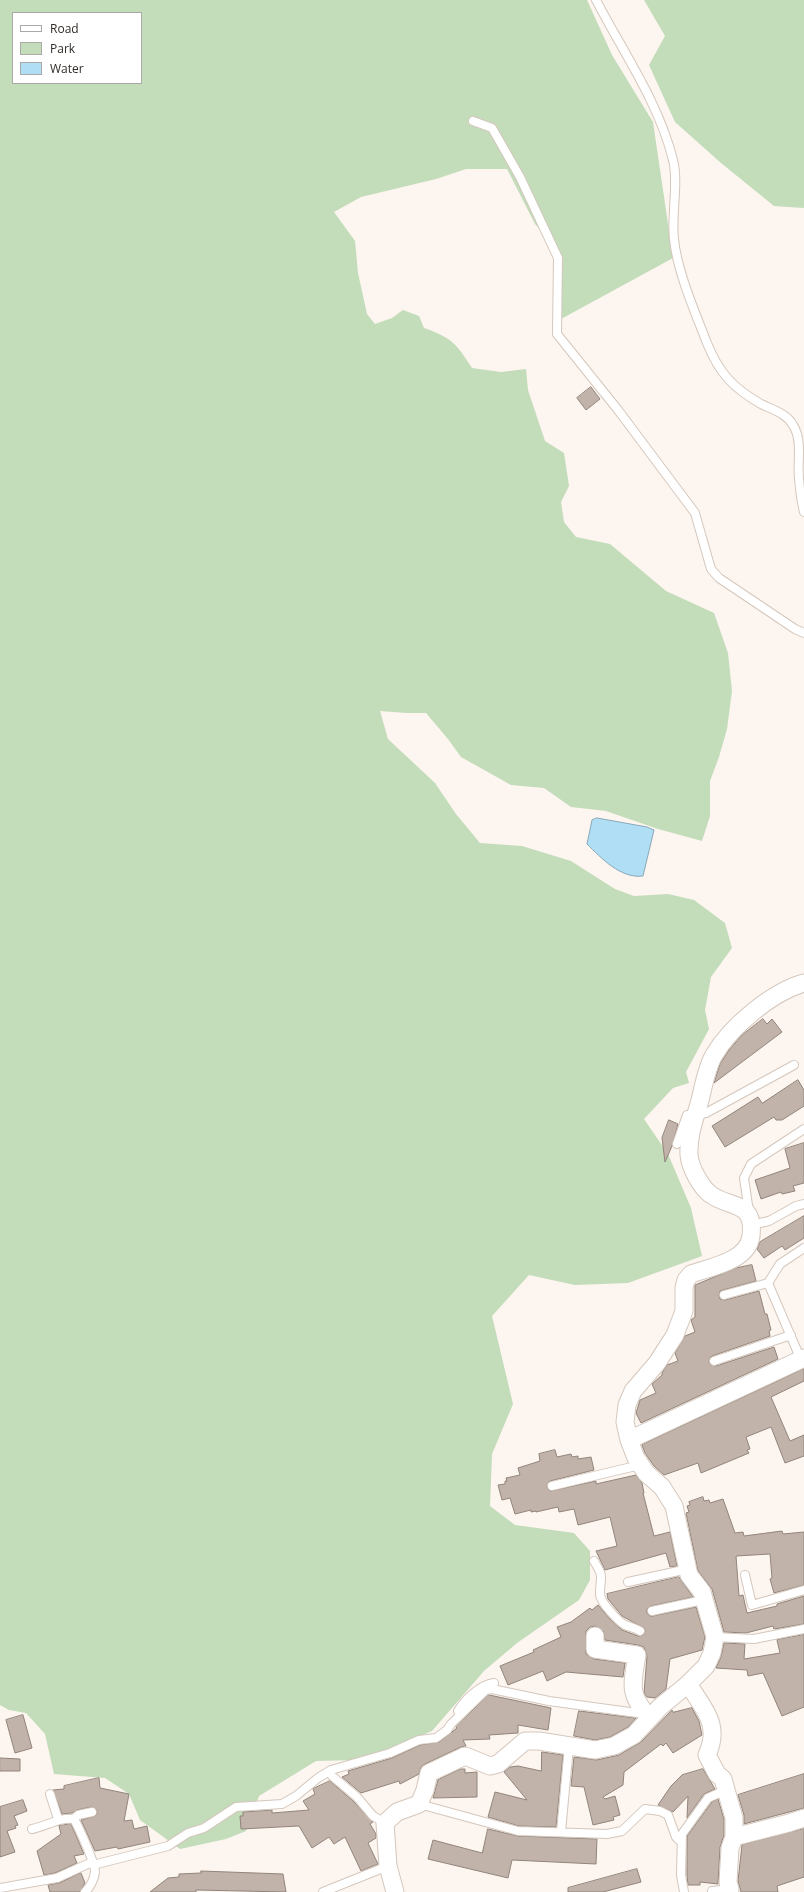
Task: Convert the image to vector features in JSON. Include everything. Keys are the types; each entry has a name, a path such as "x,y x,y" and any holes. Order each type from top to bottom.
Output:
{"street":[{"path":"395,1892 388,1866 385,1823 397,1812 419,1804 425,1790 429,1773 465,1756 490,1766 498,1764 525,1741 595,1750 614,1746 634,1735 647,1715 660,1707 688,1684 706,1666 712,1653 714,1637 702,1592 690,1575 688,1569 674,1506 662,1487 646,1473 636,1458 629,1440 625,1422 627,1405 632,1391 657,1363 675,1335 684,1311 684,1288 686,1280 691,1274 740,1256 746,1250 749,1242 750,1220 740,1205 710,1194 696,1177 689,1155 692,1129 696,1112 713,1057 729,1034 764,1005 794,986 804,983"},
{"path":"629,1440 803,1359"},
{"path":"595,1636 595,1649 636,1655 632,1685 635,1700 647,1715"},
{"path":"688,1684 707,1712 713,1726 712,1744 707,1755 717,1774 723,1779 734,1818 734,1837 730,1848 728,1882 731,1891"},
{"path":"734,1837 804,1818"}],"lane":[{"path":"596,0 622,45 668,142 674,162 674,239 683,279 707,344 720,372 734,387 761,404 786,416 794,426 800,450 799,478 804,512"},
{"path":"473,121 492,128 520,177 558,258 557,334 618,410 695,513 711,569 719,578 788,625 804,633"},
{"path":"677,1144 690,1107 696,1112 706,1113 794,1065"},
{"path":"804,1129 750,1164 744,1178 750,1220 769,1221 796,1206 804,1204"},
{"path":"724,1295 768,1283 780,1264 804,1248"},
{"path":"768,1283 803,1359"},
{"path":"714,1361 791,1335"},
{"path":"552,1486 640,1465"},
{"path":"594,1561 602,1578 600,1593 601,1599 611,1612 625,1625 640,1631"},
{"path":"628,1582 688,1569"},
{"path":"746,1575 752,1605 804,1590"},
{"path":"652,1611 703,1600"},
{"path":"714,1637 754,1639 804,1629"},
{"path":"460,1715 458,1711 466,1701 480,1688 494,1683"},
{"path":"311,1785 318,1778 331,1770 390,1753 419,1740 436,1738 447,1730 450,1724 486,1690 549,1701 647,1715"},
{"path":"561,1832 569,1746"},
{"path":"0,1888 57,1878 93,1864 168,1846 191,1831 204,1828 236,1807 282,1804 311,1785 332,1776 344,1767"},
{"path":"332,1776 357,1797 373,1816 385,1823"},
{"path":"684,1892 681,1875 683,1858 681,1842 686,1827 708,1798 726,1790"},
{"path":"50,1794 58,1819"},
{"path":"419,1804 518,1831 607,1834 622,1832 645,1809 660,1811 668,1815 676,1837 681,1842"},
{"path":"32,1829 58,1819 74,1819 78,1815 92,1812"},
{"path":"74,1819 95,1872 92,1881 85,1892"},
{"path":"323,1892 388,1866"},
{"path":"712,1891 731,1891"}],"green space":[{"path":"0,0 587,0 612,55 653,122 673,258 561,319 557,291 560,251 535,224 507,169 466,169 436,179 361,197 334,212 355,241 358,273 367,314 375,324 392,318 403,310 419,316 424,328 447,338 452,342 462,353 472,368 501,372 526,369 528,390 545,441 564,453 569,486 561,502 564,522 576,537 610,544 666,591 714,613 728,653 732,691 727,729 710,781 710,816 702,841 658,829 606,811 571,807 544,788 511,785 461,757 426,713 380,711 388,739 435,783 456,814 480,843 522,846 571,861 615,889 634,896 668,894 694,900 725,923 732,948 711,977 705,1010 709,1029 686,1072 689,1083 673,1088 644,1119 668,1154 691,1208 702,1256 628,1283 575,1285 529,1275 492,1316 513,1404 492,1454 490,1506 515,1525 574,1533 590,1551 590,1580 579,1600 517,1643 484,1671 432,1731 391,1749 357,1760 316,1761 259,1796 246,1831 226,1839 180,1849 140,1820 129,1794 105,1778 54,1774 45,1734 26,1713 9,1710 0,1705"},
{"path":"644,0 804,0 804,208 774,206 721,163 675,122 649,65 665,36"}],"water":[{"path":"597,818 647,827 654,830 643,876 635,876 619,871 605,861 587,844 592,820"}],"building":[{"path":"591,387 600,399 586,410 577,398"},
{"path":"763,1019 767,1024 772,1019 782,1032 714,1083 720,1064 729,1050 742,1035"},
{"path":"798,1080 804,1090 804,1106 782,1120 776,1120 774,1117 725,1147 712,1126 758,1097 762,1103"},
{"path":"669,1120 678,1124 672,1146 665,1162 662,1138"},
{"path":"804,1143 804,1183 793,1186 795,1191 782,1194 781,1192 761,1199 755,1180 790,1168 785,1149"},
{"path":"804,1216 804,1238 785,1250 782,1246 764,1258 757,1249 760,1242"},
{"path":"752,1265 756,1281 720,1291 719,1296 720,1299 725,1300 759,1291 771,1330 769,1331 770,1336 712,1356 709,1362 711,1365 716,1366 774,1347 778,1359 641,1423 636,1413 640,1400 656,1393 652,1384 662,1375 667,1365 678,1361 675,1353 685,1336 695,1332 691,1320 695,1317 695,1285 736,1268"},
{"path":"804,1369 804,1381 771,1397 790,1441 804,1435 804,1456 785,1463 771,1427 746,1437 750,1449 747,1450 749,1453 701,1473 698,1463 664,1475 654,1466 645,1453 642,1445"},
{"path":"555,1450 557,1457 571,1454 572,1457 578,1456 578,1459 591,1457 594,1470 550,1481 547,1487 550,1491 596,1481 596,1484 636,1475 642,1483 643,1493 654,1536 670,1532 677,1566 670,1567 666,1553 605,1570 596,1551 617,1546 610,1517 578,1525 574,1509 559,1512 558,1507 536,1512 531,1512 531,1510 515,1514 510,1498 502,1500 498,1485 505,1484 505,1481 507,1481 506,1478 520,1475 518,1468 540,1461 539,1454"},
{"path":"703,1497 704,1501 709,1500 710,1503 723,1499 735,1533 743,1532 744,1536 782,1531 783,1534 804,1532 804,1585 774,1593 770,1579 772,1578 770,1554 736,1556 739,1596 743,1595 747,1613 777,1606 777,1604 804,1596 804,1624 774,1629 773,1626 746,1633 724,1632 712,1589 698,1571 686,1513 689,1512 687,1506 690,1505 689,1502"},
{"path":"679,1577 693,1597 651,1606 647,1609 647,1613 650,1616 653,1616 696,1607 705,1637 702,1650 670,1659 666,1689 655,1698 647,1697 644,1693 647,1656 644,1647 605,1640 603,1631 595,1626 590,1627 586,1631 586,1654 594,1659 625,1663 623,1677 566,1672 547,1681 543,1671 508,1685 500,1666 534,1652 533,1650 561,1637 557,1627 571,1622 590,1608 592,1610 598,1605 622,1630 638,1636 643,1635 645,1631 644,1628 622,1616 608,1599 607,1594"},
{"path":"804,1635 804,1707 782,1716 763,1673 748,1676 747,1670 716,1668 721,1657 724,1643 745,1644 744,1659 780,1653 777,1640"},
{"path":"489,1695 551,1708 548,1730 518,1725 518,1733 489,1735 490,1739 463,1740 466,1746 425,1764 421,1767 419,1774 400,1784 399,1781 361,1793 342,1777 349,1774 348,1771 392,1758 420,1745 439,1742 457,1728 456,1727"},
{"path":"692,1708 699,1721 702,1735 673,1753 666,1743 663,1746 661,1744 624,1772 623,1785 603,1797 605,1799 615,1796 620,1815 613,1817 614,1820 593,1825 584,1787 571,1786 574,1757 597,1760 619,1755 641,1742 672,1710 673,1712"},
{"path":"579,1711 636,1718 628,1727 610,1737 595,1740 574,1736"},
{"path":"23,1715 32,1748 15,1753 6,1720"},
{"path":"542,1752 563,1755 556,1827 519,1826 488,1817 495,1792 527,1800 504,1772 510,1767 518,1766 541,1771"},
{"path":"0,1758 20,1759 20,1771 0,1771"},
{"path":"461,1769 465,1769 465,1773 477,1772 477,1797 433,1798 438,1780"},
{"path":"703,1769 715,1789 704,1794 687,1818 688,1796 673,1812 658,1805 671,1786 682,1775"},
{"path":"804,1774 804,1808 744,1824 744,1815 738,1795"},
{"path":"99,1778 100,1788 129,1794 124,1821 132,1820 134,1829 147,1826 150,1842 118,1849 117,1847 95,1851 81,1820 95,1816 97,1813 96,1809 91,1807 77,1810 72,1813 62,1814 53,1790 64,1789 64,1786"},
{"path":"330,1781 353,1801 373,1822 370,1824 376,1834 376,1838 368,1843 378,1864 361,1871 345,1837 334,1844 329,1837 312,1848 299,1826 241,1829 240,1816 243,1816 243,1812 272,1810 272,1813 309,1810 303,1801 315,1794 313,1789"},
{"path":"718,1799 724,1819 724,1835 720,1847 718,1884 700,1882 700,1885 688,1885 687,1836 712,1802"},
{"path":"23,1800 27,1811 14,1816 18,1825 15,1826 16,1828 7,1831 15,1852 0,1857 0,1807"},
{"path":"71,1824 84,1854 74,1856 77,1863 55,1873 44,1875 37,1851 61,1834 59,1826"},
{"path":"488,1829 518,1836 597,1839 596,1864 512,1860 508,1878 428,1859 433,1840 482,1853"},
{"path":"804,1829 804,1877 777,1886 778,1892 741,1892 738,1881 742,1845"},
{"path":"637,1869 641,1882 603,1892 568,1892 568,1888"},
{"path":"201,1871 283,1874 286,1892 196,1890 196,1892 150,1892 168,1878 179,1877 179,1874 201,1873"},
{"path":"81,1873 85,1883 80,1892 50,1892 48,1885 59,1883"}]}
